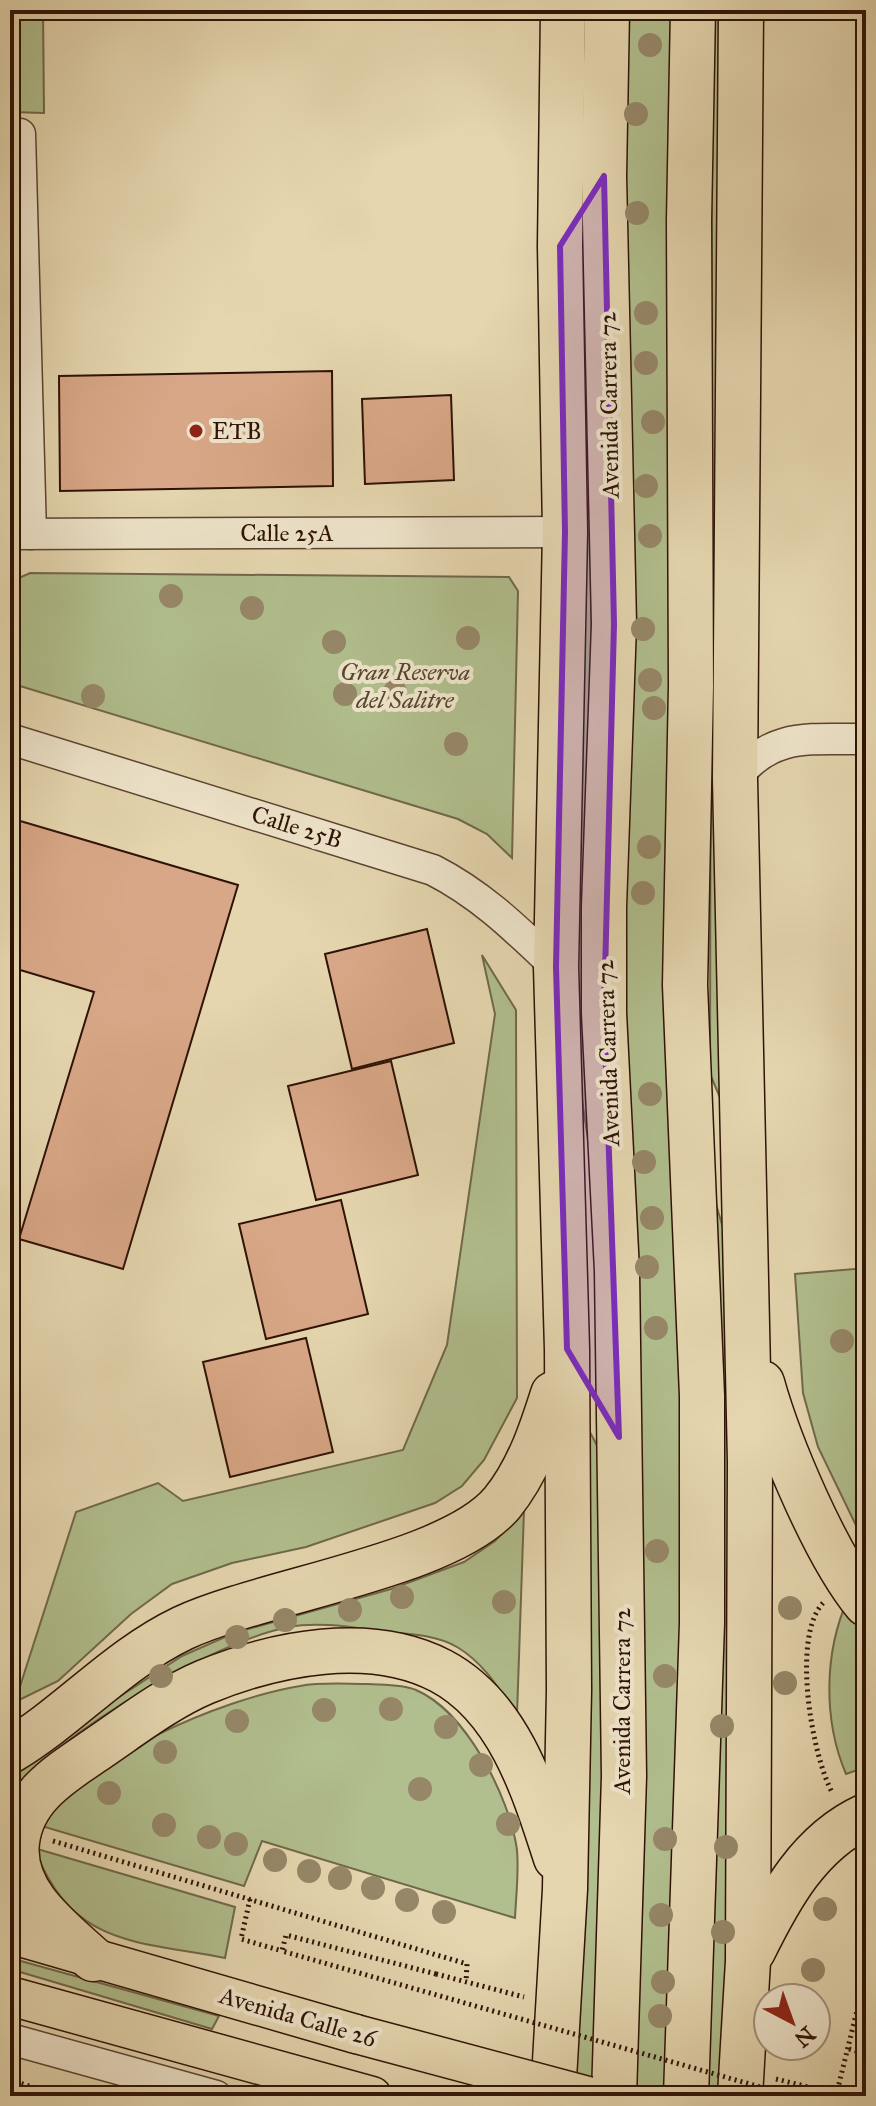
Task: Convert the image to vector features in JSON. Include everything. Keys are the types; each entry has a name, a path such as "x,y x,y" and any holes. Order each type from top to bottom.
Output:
{"highway":[{"name":"Avenida Carrera 72","path":"553,2096 565,1889 569,1690 567,1349 556,967 565,532 560,246 563,10"},
{"name":"Avenida Carrera 72","path":"607,10 604,176 614,624 604,907 604,1013 617,1271 624,1776 614,2096"},
{"path":"686,2096 702,1623 702,1396 685,985 691,686 689,220 693,10"},
{"path":"741,10 735,779 749,1337 748,1961 741,2083"},
{"path":"560,246 604,176"},
{"path":"691,1106 746,1209"},
{"path":"749,1337 782,1442 846,1581 866,1604"},
{"path":"567,1349 619,1437"},
{"path":"10,1751 36,1736 141,1651 182,1628 226,1611 415,1554 473,1529 501,1504 535,1447 567,1349"},
{"path":"93,1959 55,1924 27,1891 19,1867 22,1814 45,1786 144,1717 203,1683 253,1665 333,1651 411,1659 443,1672 495,1717 523,1769 565,1889"},
{"path":"748,1961 793,1878 850,1823 866,1816"}],"main road":[{"name":"Avenida Calle 26","path":"10,1934 356,2034 588,2096"},
{"path":"10,1996 356,2091"}],"street":[{"path":"15,134 20,534"},
{"name":"Calle 25A","path":"20,534 565,532"},
{"name":"Calle 25B","path":"10,739 433,870 467,887 495,908 556,967"},
{"path":"735,779 748,763 774,744 797,740 866,739"},
{"path":"10,2039 216,2096"},
{"path":"10,2059 139,2096"}],"path":[{"path":"819,1607 810,1637 807,1696 814,1746 829,1787"},
{"path":"19,1831 467,1964 466,1982"},
{"path":"250,1899 241,1939 792,2096"},
{"path":"282,1951 286,1935 556,2006"},
{"path":"836,2095 866,1974"},
{"path":"849,2049 866,2054"},
{"path":"10,2080 62,2096"},
{"path":"741,2083 845,2096"}],"highlighted area":[{"path":"604,176 614,624 604,1013 619,1437 567,1349 556,967 565,532 560,246"}],"green space":[{"path":"10,10 43,10 44,113 10,112"},
{"path":"621,10 677,10 687,1412 672,2096 629,2096"},
{"path":"712,10 724,10 724,1107 710,1074"},
{"path":"592,247 591,1057 594,1178 576,1062 577,265"},
{"name":"Gran Reserva del Salitre","path":"30,573 509,577 518,591 512,858 487,834 458,819 10,683 10,582"},
{"path":"482,955 516,1010 517,1398 484,1460 462,1486 435,1503 306,1547 232,1563 172,1584 131,1614 58,1681 15,1702 76,1512 158,1483 183,1501 403,1450 447,1345 495,1014"},
{"path":"711,1188 731,1254 728,2096 706,2096"},
{"path":"866,1268 866,1546 818,1447 803,1393 795,1274"},
{"path":"584,1421 601,1453 608,1761 597,2096 573,2096"},
{"path":"524,1510 517,1715 483,1669 467,1653 449,1643 423,1636 338,1626 289,1627 220,1651 139,1694 63,1745 32,1770 10,1794 10,1768 182,1656 234,1633 391,1589 464,1562 495,1541"},
{"path":"848,1599 866,1623 866,1767 846,1774 833,1731 829,1686 834,1641"},
{"path":"368,1684 410,1688 434,1701 452,1717 483,1758 513,1829 518,1875 515,1918 262,1841 244,1886 38,1825 59,1800 87,1777 156,1735 194,1718 268,1693 300,1686"},
{"path":"34,1848 235,1907 225,1958 134,1941 87,1922 67,1904 50,1880"},
{"path":"10,1958 219,2016 212,2029 10,1969"}],"building":[{"path":"866,368 866,421 863,421"},
{"name":"ETB","path":"332,371 333,486 60,491 59,376"},
{"path":"451,395 454,480 365,484 362,399"},
{"path":"859,490 866,490 866,544 859,544"},
{"path":"858,582 866,582 866,691 859,691"},
{"path":"10,818 238,885 123,1269 19,1239 94,992 10,967"},
{"path":"427,929 454,1043 352,1069 325,954"},
{"path":"391,1061 418,1175 316,1200 288,1086"},
{"path":"341,1200 368,1314 266,1339 239,1224"},
{"path":"306,1338 333,1452 230,1477 203,1362"}],"place":[{"name":"ETB","path":"196,431"}]}
